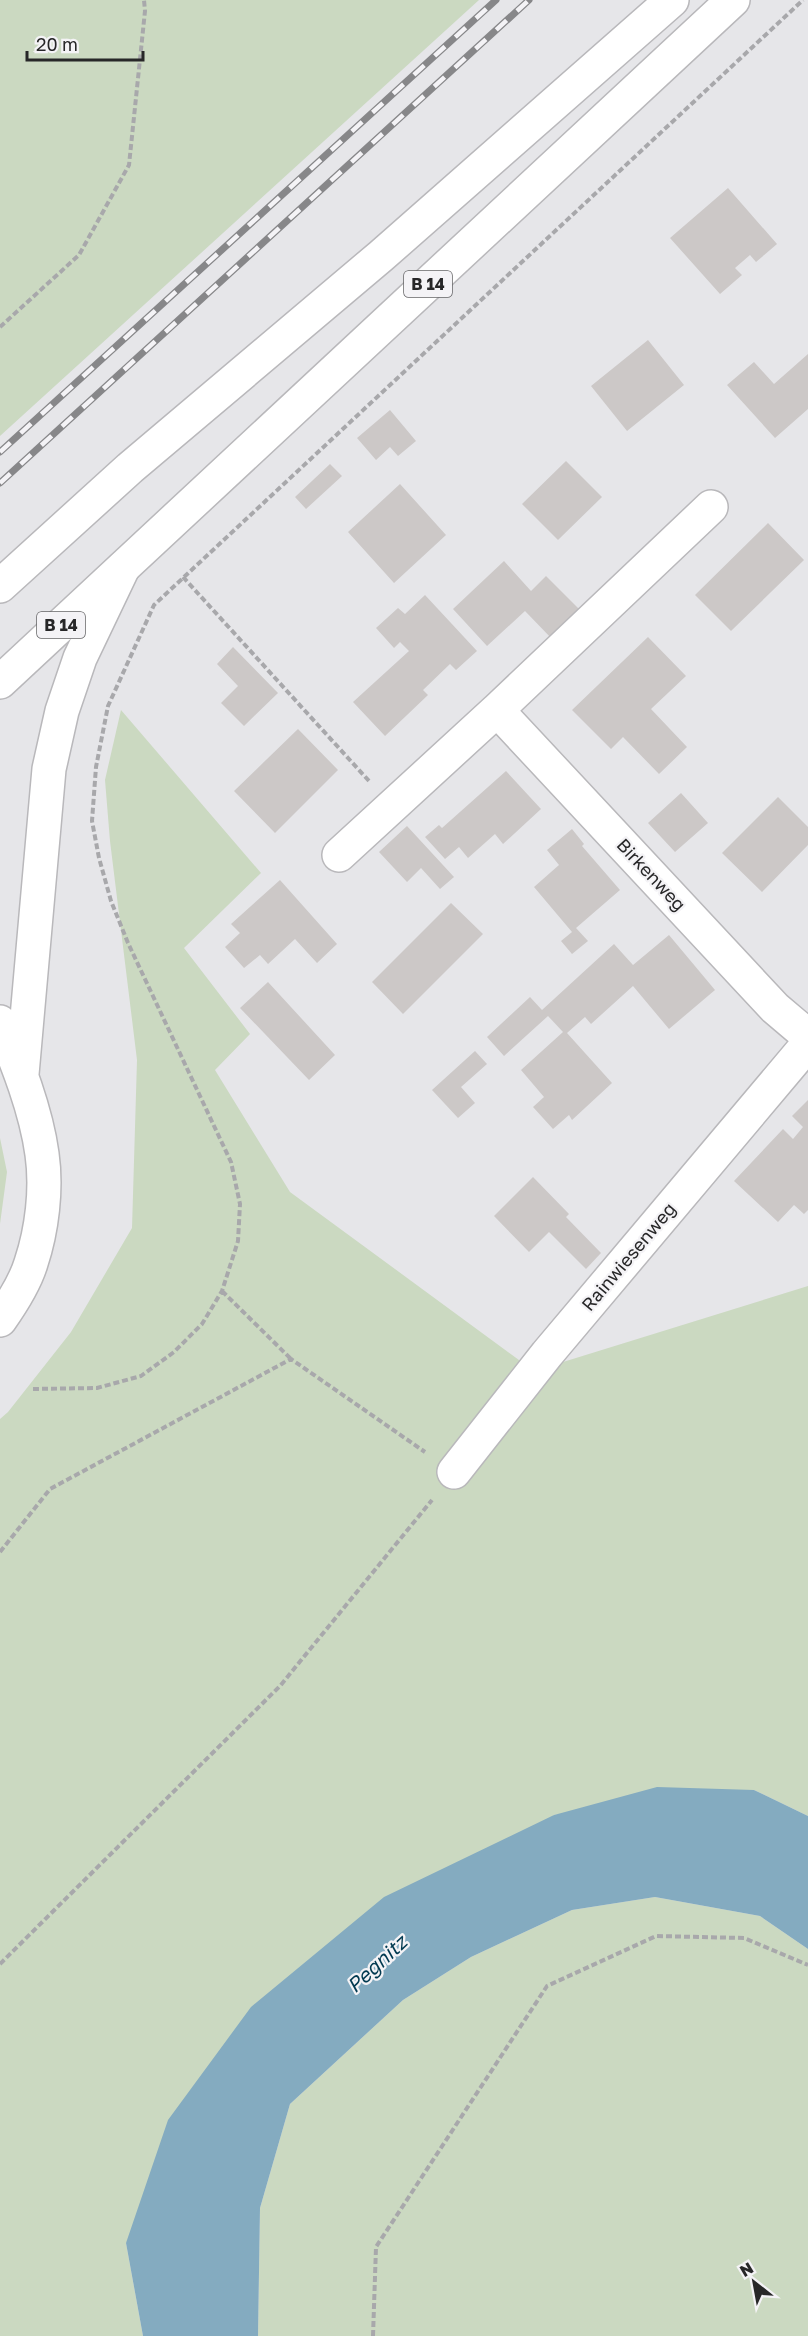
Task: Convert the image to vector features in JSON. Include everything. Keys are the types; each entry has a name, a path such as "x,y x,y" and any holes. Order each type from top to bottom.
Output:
{"main road":[{"name":"B 14","path":"0,586 130,468 381,256 672,0"},
{"name":"B 14","path":"0,682 734,0"},
{"path":"339,855 497,710 711,507"},
{"path":"11,1063 49,769 62,711 80,658 123,568"},
{"name":"Birkenweg","path":"497,710 775,1008 808,1036"},
{"path":"0,1022 11,1063 42,1154 43,1209 31,1264 12,1303 0,1320"},
{"name":"Rainwiesenweg","path":"454,1473 547,1354 808,1044"}],"path":[{"path":"0,327 79,255 129,165 145,11 144,0"},
{"path":"33,1389 97,1388 141,1376 174,1352 202,1324 222,1291 238,1241 240,1204 231,1162 128,943 111,901 92,821 96,767 108,706 154,605 803,0"},
{"path":"183,577 393,807"},
{"path":"0,1964 280,1686 454,1473 291,1359 222,1291"},
{"path":"0,1552 50,1489 291,1359"},
{"path":"374,2336 376,2247 547,1986 656,1936 744,1938 808,1965"}],"green space":[{"path":"0,0 479,0 0,436"},
{"path":"121,710 261,873 184,948 250,1034 215,1070 290,1192 534,1371 808,1286 808,1816 754,1790 554,1815 126,2243 143,2336 0,2336 0,1419 71,1332 132,1228 137,1060 110,841 105,780"},
{"path":"0,1138 7,1172 0,1224"},
{"path":"655,1897 760,1916 808,1949 808,2336 258,2336 260,2208 290,2104 403,2000 471,1957 572,1910"}],"water":[{"name":"Pegnitz","path":"657,1787 754,1790 808,1816 808,1949 760,1916 655,1897 572,1910 471,1957 403,2000 290,2104 260,2208 258,2336 143,2336 126,2243 168,2120 251,2007 384,1897 554,1815"}],"building":[{"path":"728,188 777,244 756,262 750,255 735,268 742,275 720,294 670,238"},
{"path":"648,340 684,385 627,431 591,386"},
{"path":"808,354 808,409 775,438 727,385 754,362 774,384"},
{"path":"390,410 416,441 398,456 390,447 376,460 357,438"},
{"path":"566,461 602,497 558,540 522,504"},
{"path":"330,464 342,476 306,509 295,497"},
{"path":"400,484 446,535 394,583 348,532"},
{"path":"768,523 804,560 731,631 695,595"},
{"path":"504,561 531,591 546,576 582,612 553,640 525,611 487,646 453,609"},
{"path":"425,595 477,651 456,670 450,664 423,690 428,695 385,736 353,702 409,651 400,642 394,648 376,628 398,608 405,614"},
{"path":"648,637 686,676 651,709 687,747 659,774 623,737 611,749 572,710"},
{"path":"233,647 278,693 244,726 221,703 238,686 217,664"},
{"path":"298,729 338,770 275,833 234,791"},
{"path":"506,771 541,809 503,844 495,834 468,858 459,847 445,859 425,837 439,825 442,828"},
{"path":"681,793 708,823 675,852 648,823"},
{"path":"778,797 808,827 808,845 762,892 722,853"},
{"path":"407,826 454,877 440,889 421,868 407,882 379,852"},
{"path":"572,829 584,844 582,846 620,890 576,928 588,941 572,954 561,941 572,932 534,887 559,865 547,850"},
{"path":"280,880 337,944 317,963 295,939 268,964 260,955 244,968 225,947 240,933 231,924"},
{"path":"451,903 483,934 403,1014 372,982"},
{"path":"669,935 715,990 669,1029 633,986 591,1024 585,1017 567,1033 612,1083 572,1120 569,1115 553,1129 533,1107 544,1097 521,1070 563,1032 548,1016 504,1056 487,1037 530,997 542,1010 614,944 633,965"},
{"path":"268,982 335,1055 309,1080 240,1008"},
{"path":"475,1051 487,1064 461,1087 475,1103 458,1118 432,1090"},
{"path":"808,1100 808,1210 804,1214 794,1205 778,1222 734,1181 783,1129 793,1139 803,1127 792,1116"},
{"path":"533,1177 569,1214 566,1217 601,1253 586,1269 549,1232 529,1252 494,1216"}],"railway":[{"path":"0,452 496,0"},
{"path":"0,483 529,0"}]}
